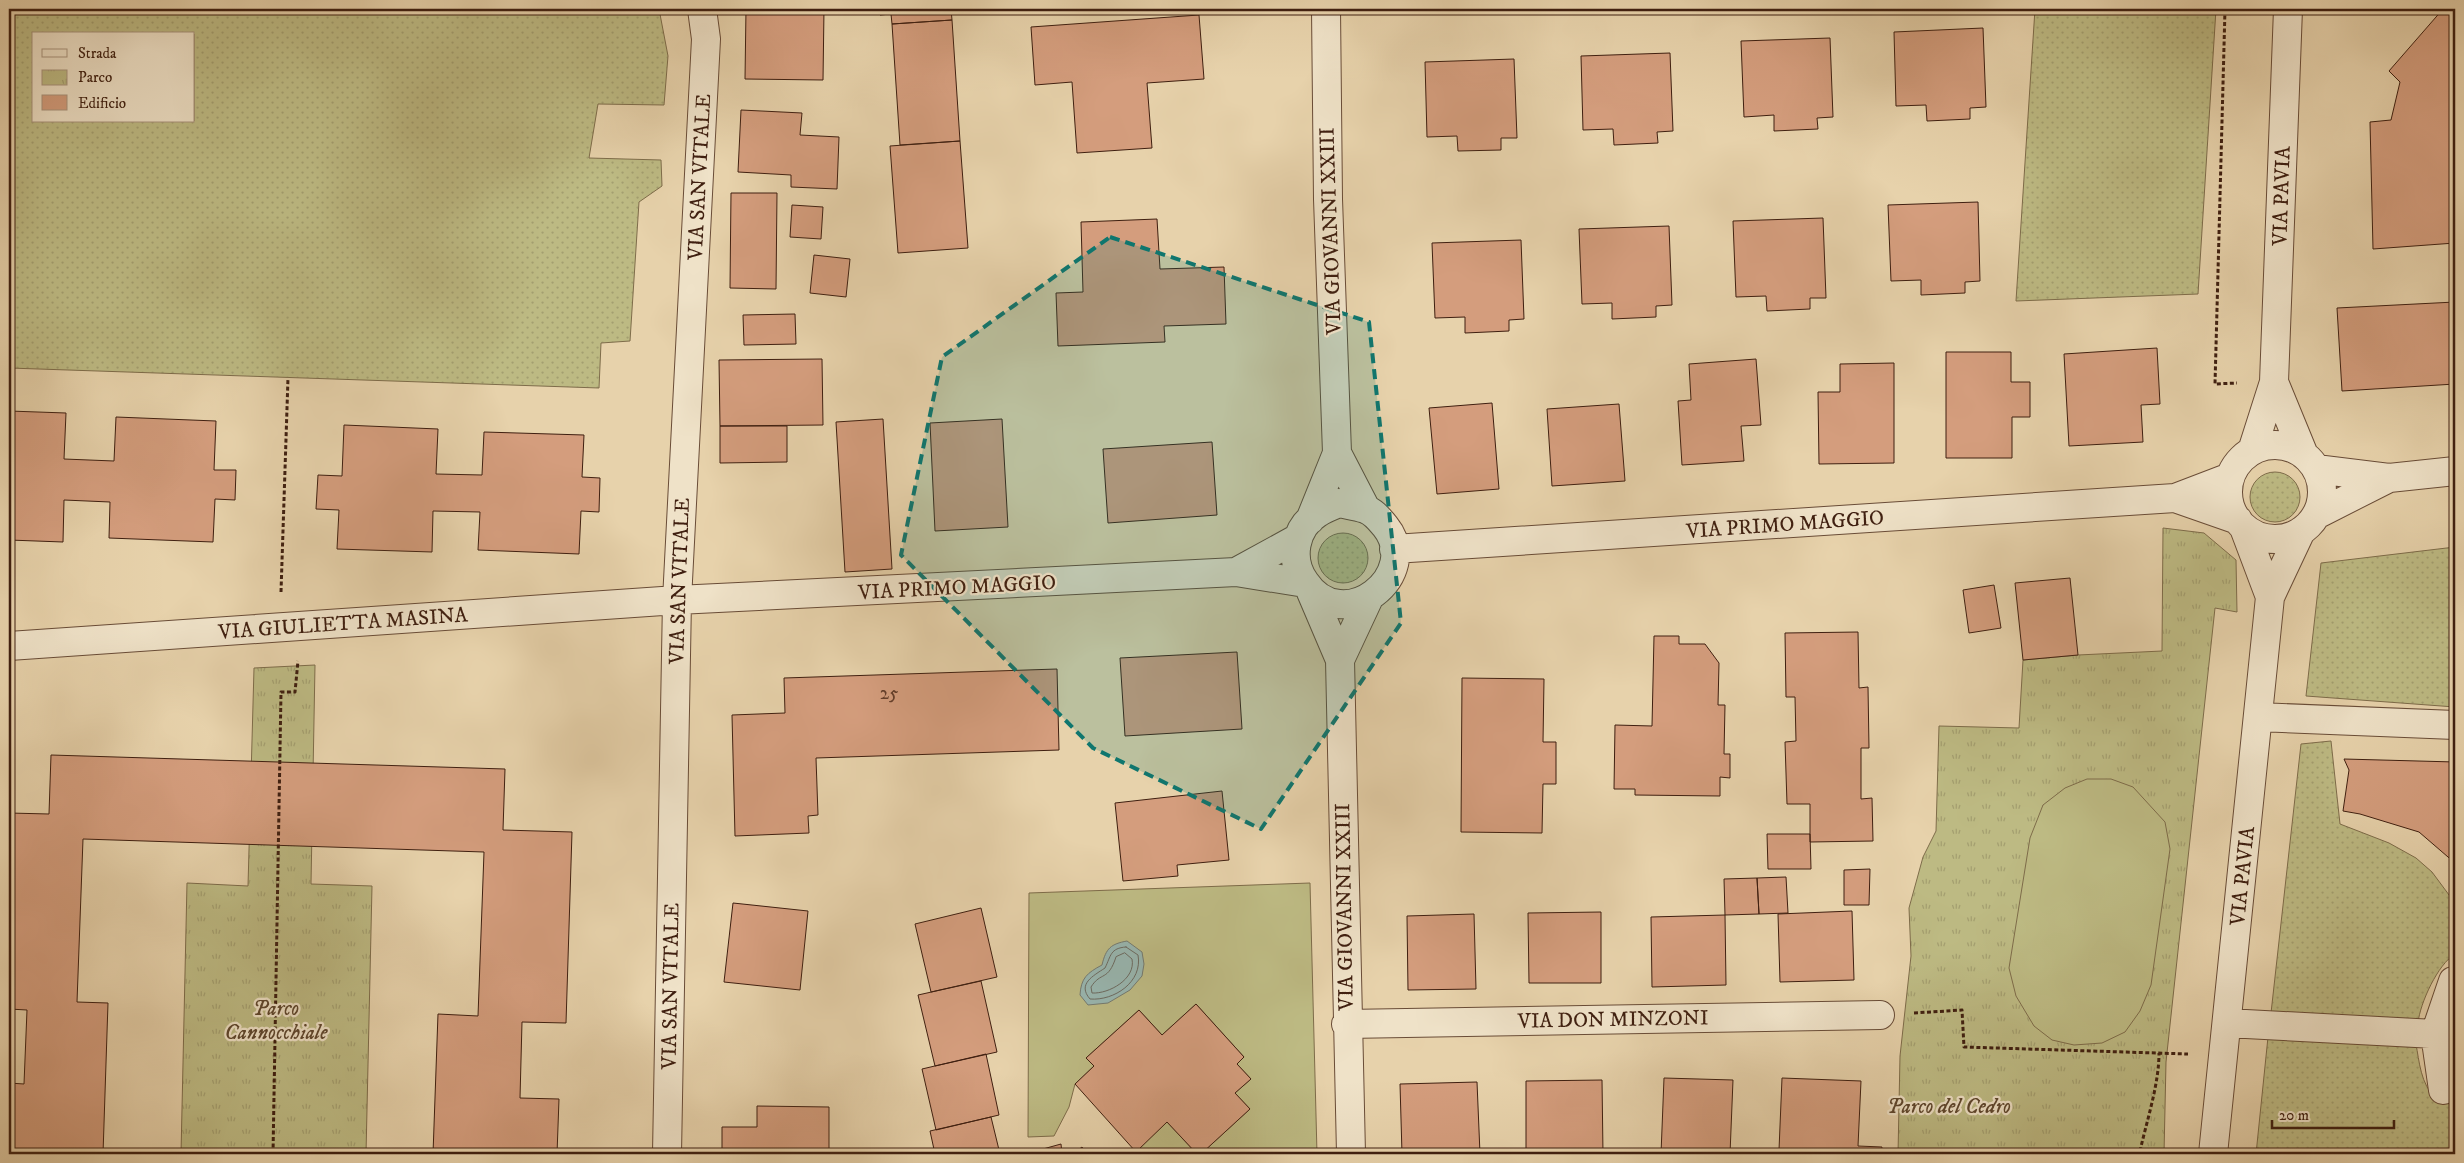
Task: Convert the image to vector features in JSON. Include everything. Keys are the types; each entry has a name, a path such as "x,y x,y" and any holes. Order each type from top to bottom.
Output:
{"street":[{"name":"VIA SAN VITALE","path":"667,1154 677,600 706,48 702,9"},
{"name":"VIA GIOVANNI XXIII","path":"1326,9 1328,199 1337,453 1366,509"},
{"name":"VIA PAVIA","path":"2252,451 2274,382 2288,9"},
{"name":"VIA PAVIA","path":"2274,382 2310,462"},
{"name":"VIA PRIMO MAGGIO","path":"2252,451 2269,446 2288,447 2310,462 2390,478 2455,471"},
{"path":"2241,524 2233,514 2228,494 2230,477 2239,462 2252,451"},
{"name":"VIA GIOVANNI XXIII","path":"1304,529 1337,453"},
{"path":"2308,523 2322,501 2322,486 2310,462"},
{"name":"VIA PRIMO MAGGIO","path":"677,600 1236,572 1308,588 1327,601 1344,605 1369,598 1386,582 1393,567 1394,549 2175,498 2230,477"},
{"name":"VIA PRIMO MAGGIO","path":"2175,498 2241,524 2262,538 2280,539 2390,478"},
{"name":"VIA PRIMO MAGGIO","path":"1236,572 1304,529 1318,513 1339,503 1366,509"},
{"path":"1366,509 1375,515 1389,532 1394,549"},
{"name":"VIA PAVIA","path":"2213,1154 2270,597 2308,523"},
{"name":"VIA PAVIA","path":"2241,524 2270,597"},
{"path":"1304,529 1295,555 1298,572 1308,588"},
{"name":"VIA GIOVANNI XXIII","path":"1308,588 1340,660 1350,1154"},
{"name":"VIA GIOVANNI XXIII","path":"1340,660 1369,598"},
{"name":"VIA GIULIETTA MASINA","path":"9,646 677,600"},
{"path":"2258,717 2455,725"},
{"path":"2443,1090 2436,1034 2453,981"},
{"name":"VIA DON MINZONI","path":"1346,1024 1880,1015"},
{"path":"2227,1023 2436,1034"}],"path":[{"path":"2225,9 2215,384 2274,382"},
{"path":"273,1154 281,692 295,692 291,627 288,378"},
{"path":"1880,1015 1962,1010 1964,1047 2224,1056"},
{"path":"2140,1151 2152,1092 2159,1074 2159,1053"},
{"path":"2094,1154 2140,1151 2164,1154"}],"highlighted area":[{"path":"1110,237 1369,322 1401,623 1261,829 1093,748 901,555 942,357"}],"green space":[{"path":"9,9 659,9 668,56 664,105 598,104 589,158 661,160 662,186 639,202 630,341 601,343 599,388 9,368"},
{"path":"2035,9 2216,9 2198,294 2016,301"},
{"path":"2270,472 2280,472 2293,479 2300,492 2300,502 2293,515 2280,522 2270,522 2261,518 2254,511 2250,502 2250,492 2254,483 2261,476"},
{"name":"Parco del Cedro","path":"2163,528 2204,533 2236,560 2237,612 2215,608 2166,1062 2164,1154 1898,1154 1900,1056 1911,956 1909,908 1923,857 1936,831 1939,726 2019,728 2023,660 2162,651"},
{"path":"1338,533 1348,533 1361,540 1368,553 1368,563 1361,576 1348,583 1338,583 1329,579 1322,572 1318,563 1318,553 1322,544 1329,537"},
{"path":"2455,547 2455,707 2306,696 2321,563"},
{"name":"Parco Cannocchiale","path":"315,665 311,884 372,886 366,1154 181,1154 187,883 248,886 254,668"},
{"path":"2331,741 2340,824 2389,843 2416,858 2432,872 2455,903 2455,954 2442,966 2436,975 2422,1005 2418,1023 2271,1013 2301,744"},
{"path":"2087,779 2111,779 2133,787 2165,822 2170,849 2151,985 2140,1011 2125,1032 2102,1043 2074,1045 2052,1040 2034,1026 2016,996 2009,968 2030,838 2043,805 2065,788"},
{"path":"1310,883 1317,1154 1201,1154 1250,1109 1235,1093 1251,1079 1237,1064 1244,1057 1196,1004 1162,1035 1139,1010 1086,1058 1094,1066 1075,1084 1069,1107 1054,1136 1028,1137 1029,893"},
{"path":"2268,1037 2416,1044 2421,1072 2430,1092 2455,1108 2455,1146 2450,1154 2256,1154"},
{"path":"1167,1122 1197,1154 1133,1154 1136,1151"}],"water":[{"path":"1127,941 1142,952 1144,964 1142,976 1130,990 1108,1003 1088,1005 1080,995 1083,980 1102,965 1107,951 1113,945"}],"building":[{"path":"746,9 824,9 823,80 745,79"},
{"path":"880,9 951,9 952,20 892,24 891,14 880,15"},
{"path":"2443,9 2455,9 2455,243 2373,249 2370,122 2391,120 2400,82 2389,71"},
{"path":"1199,15 1204,79 1147,83 1152,148 1077,153 1072,82 1035,85 1031,27"},
{"path":"952,20 960,141 900,145 892,24"},
{"path":"1983,28 1986,107 1970,108 1970,119 1927,121 1926,105 1896,106 1894,32"},
{"path":"1830,38 1833,117 1817,118 1818,129 1774,131 1774,115 1744,117 1741,41"},
{"path":"1670,53 1673,131 1657,132 1658,143 1614,145 1613,129 1583,130 1581,56"},
{"path":"1514,59 1517,138 1501,138 1501,150 1458,151 1457,136 1427,137 1425,62"},
{"path":"741,110 802,113 800,135 839,137 837,189 791,187 791,175 738,172"},
{"path":"960,141 968,248 898,253 890,146"},
{"path":"731,193 777,193 776,289 730,288"},
{"path":"1978,202 1980,281 1965,282 1965,293 1921,295 1921,280 1891,281 1888,205"},
{"path":"792,205 823,207 821,239 790,237"},
{"path":"1823,218 1826,298 1810,298 1810,309 1767,311 1766,296 1736,297 1733,221"},
{"path":"1157,219 1160,269 1224,267 1226,324 1164,326 1165,342 1058,346 1056,293 1083,292 1081,222"},
{"path":"1669,226 1672,305 1656,306 1656,317 1612,319 1612,303 1582,304 1579,229"},
{"path":"1521,240 1524,319 1509,320 1509,331 1465,333 1465,317 1435,318 1432,243"},
{"path":"814,255 850,259 846,297 810,293"},
{"path":"2455,302 2455,384 2342,391 2337,308"},
{"path":"795,314 796,344 744,345 743,315"},
{"path":"2157,348 2160,404 2141,405 2143,442 2069,446 2064,354"},
{"path":"1946,352 2011,352 2011,382 2030,382 2030,417 2012,417 2012,458 1946,458"},
{"path":"822,359 823,425 720,426 719,360"},
{"path":"1756,359 1761,425 1741,426 1744,461 1682,465 1678,401 1691,400 1689,364"},
{"path":"1894,363 1894,463 1819,464 1818,392 1840,392 1840,364"},
{"path":"1492,403 1499,489 1437,494 1429,408"},
{"path":"1619,404 1625,481 1552,486 1547,409"},
{"path":"9,411 66,413 64,459 114,461 116,417 216,421 214,470 236,470 235,500 215,499 213,542 109,538 110,502 64,500 63,542 9,540"},
{"path":"883,419 892,569 845,572 836,422"},
{"path":"1002,419 1008,527 935,531 930,423"},
{"path":"344,425 438,429 436,474 482,475 484,432 584,435 582,477 600,478 599,512 581,511 579,554 478,550 480,512 433,511 432,552 337,549 339,510 316,509 318,475 342,476"},
{"path":"720,426 787,426 787,462 720,463"},
{"path":"1212,442 1217,515 1108,523 1103,449"},
{"path":"2070,578 2078,655 2023,660 2015,583"},
{"path":"1994,585 2001,628 1969,633 1963,590"},
{"path":"1858,632 1859,688 1868,687 1869,748 1861,748 1861,799 1872,798 1873,841 1810,842 1810,804 1787,804 1785,742 1796,741 1795,697 1786,697 1785,633"},
{"path":"1654,636 1679,636 1679,644 1705,644 1719,663 1718,705 1725,705 1724,754 1730,754 1730,778 1720,777 1720,796 1635,795 1635,789 1614,789 1615,725 1652,726"},
{"path":"1237,652 1242,729 1125,736 1120,658"},
{"path":"1057,669 1059,750 816,758 818,815 808,816 809,833 735,836 732,715 785,713 784,678"},
{"path":"1462,678 1544,679 1543,742 1556,742 1556,784 1543,784 1542,833 1461,832"},
{"path":"51,755 505,769 503,830 572,832 566,1023 522,1022 520,1098 559,1099 557,1154 433,1154 438,1014 478,1016 484,852 83,839 77,1002 108,1003 103,1154 9,1154 9,1083 24,1084 27,1010 9,1009 9,813 49,814"},
{"path":"2344,759 2455,762 2455,863 2419,832 2360,814 2343,811 2349,770"},
{"path":"1222,791 1229,860 1177,865 1178,876 1123,881 1115,803"},
{"path":"1767,834 1810,834 1811,869 1768,869"},
{"path":"1870,869 1869,905 1844,905 1844,870"},
{"path":"1786,877 1788,913 1759,914 1757,878"},
{"path":"1757,878 1759,914 1725,915 1724,879"},
{"path":"733,903 808,911 800,990 724,982"},
{"path":"981,908 997,977 931,992 915,924"},
{"path":"1852,911 1854,980 1780,982 1778,914"},
{"path":"1601,912 1601,983 1529,983 1528,913"},
{"path":"1474,914 1476,989 1408,990 1407,916"},
{"path":"1725,915 1726,985 1652,987 1651,917"},
{"path":"981,981 997,1052 935,1066 918,995"},
{"path":"1196,1004 1244,1057 1237,1064 1251,1079 1235,1093 1250,1109 1201,1154 1197,1154 1167,1122 1136,1152 1075,1084 1094,1066 1086,1058 1139,1010 1162,1035"},
{"path":"2455,1008 2455,1103 2443,1073 2442,1046"},
{"path":"986,1054 999,1115 936,1130 922,1069"},
{"path":"1664,1078 1733,1080 1730,1154 1661,1154"},
{"path":"1782,1078 1861,1081 1858,1146 1882,1147 1881,1154 1800,1154 1800,1151 1779,1150"},
{"path":"1602,1080 1603,1154 1526,1154 1526,1081"},
{"path":"1477,1082 1480,1154 1402,1154 1400,1084"},
{"path":"757,1106 829,1107 829,1154 722,1154 722,1127 757,1127"},
{"path":"991,1117 1000,1154 935,1154 930,1131"},
{"path":"1061,1144 1062,1154 1043,1154 1043,1149"},
{"path":"1082,1147 1087,1154 1073,1154"}]}
